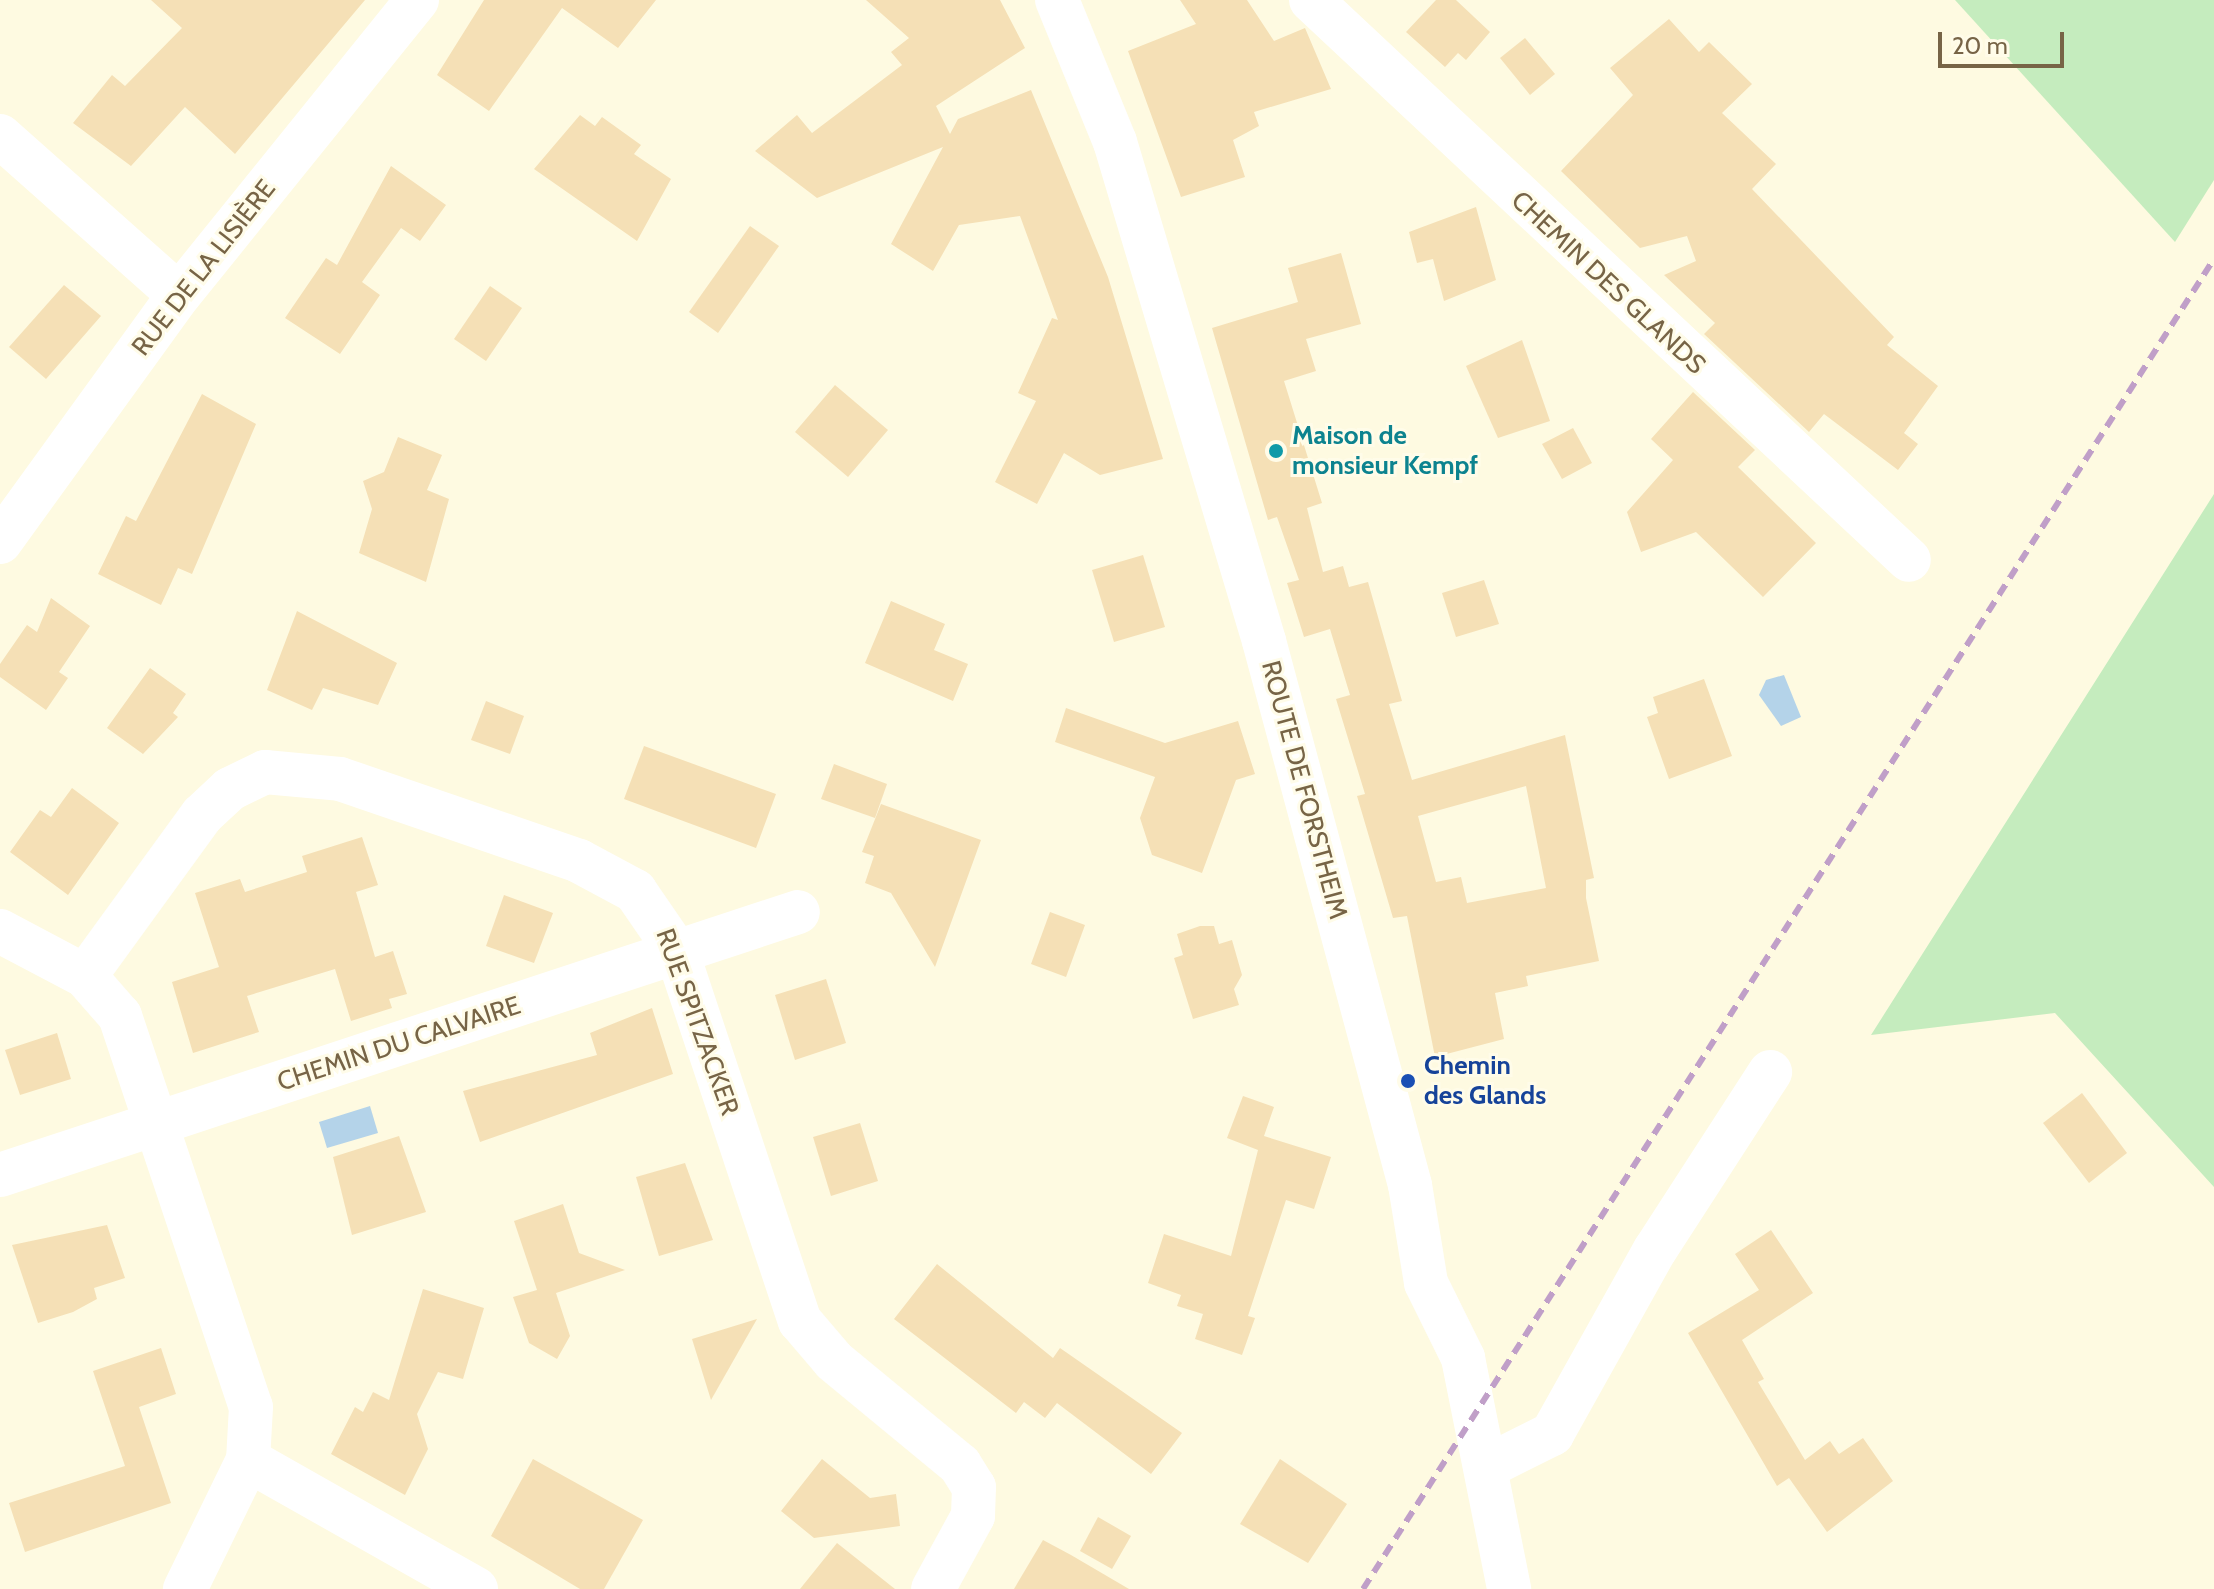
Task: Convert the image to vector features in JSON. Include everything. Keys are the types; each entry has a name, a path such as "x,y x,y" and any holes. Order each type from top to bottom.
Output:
{"street":[{"name":"RUE DE LA LISIÈRE","path":"0,542 179,295 417,0"},
{"name":"ROUTE DE FORSTHEIM","path":"1057,0 1115,142 1259,626 1407,1174 1426,1283 1455,1334 1488,1466 1509,1589"},
{"name":"CHEMIN DES GLANDS","path":"1311,0 1909,560"},
{"path":"0,136 179,295"},
{"name":"RUE SPITZACKER","path":"85,976 217,799 247,779 288,770 340,779 601,870 652,907 677,952 800,1321 834,1361 960,1465 974,1487 973,1516 933,1589"},
{"name":"CHEMIN DU CALVAIRE","path":"0,1175 798,912"},
{"path":"0,931 85,976 128,1033 251,1407 248,1460 185,1589"},
{"path":"1488,1466 1552,1434 1655,1250 1770,1072"},
{"path":"248,1460 476,1589"}],"green space":[{"path":"1955,0 2214,0 2214,180 2175,242"},
{"path":"2214,494 2214,1187 2055,1013 1871,1035"}],"water":[{"path":"1784,675 1801,717 1781,726 1759,695 1766,680"},
{"path":"370,1106 378,1133 327,1148 319,1122"}],"building":[{"path":"151,0 365,0 235,154 185,107 131,166 73,123 112,75 125,86 182,28"},
{"path":"484,0 656,0 618,48 562,8 489,111 437,75"},
{"path":"866,0 1000,0 1025,48 936,106 950,134 958,119 1031,90 1108,277 1163,459 1100,475 1064,453 1037,504 995,482 1036,401 1018,393 1052,318 1058,320 1020,216 959,225 933,271 891,244 943,147 817,198 755,151 797,115 812,133 902,65 891,52 909,38"},
{"path":"1180,0 1247,0 1274,41 1305,28 1331,89 1254,112 1259,126 1233,140 1245,177 1181,197 1128,51 1196,24"},
{"path":"1436,0 1456,0 1490,32 1466,60 1458,53 1445,67 1406,32"},
{"path":"1669,19 1699,52 1709,42 1752,84 1722,113 1776,164 1752,189 1894,337 1887,345 1938,386 1904,433 1918,444 1898,470 1824,414 1809,432 1704,334 1715,323 1664,275 1696,261 1687,236 1640,248 1561,171 1633,95 1610,68"},
{"path":"1525,38 1555,74 1530,95 1500,58"},
{"path":"580,115 595,126 602,117 641,145 634,154 671,179 637,241 534,169"},
{"path":"391,166 446,205 420,241 401,228 362,282 380,295 340,354 285,318 326,258 337,265"},
{"path":"1476,207 1496,280 1444,301 1433,259 1417,263 1409,232"},
{"path":"750,226 779,246 718,333 689,312"},
{"path":"1341,253 1361,324 1306,339 1316,371 1284,381 1322,503 1307,508 1323,572 1343,566 1349,587 1368,582 1402,701 1389,704 1412,780 1565,735 1594,878 1586,880 1586,898 1599,961 1526,976 1528,986 1495,993 1504,1039 1435,1057 1407,916 1393,918 1357,796 1365,794 1336,699 1350,695 1330,629 1304,637 1287,583 1299,580 1277,517 1268,520 1212,328 1298,302 1288,268","holes":["1526,786 1546,888 1467,903 1461,877 1436,882 1418,816"]},
{"path":"64,285 101,316 46,379 9,347"},
{"path":"490,286 522,308 486,361 454,339"},
{"path":"1522,340 1550,421 1498,438 1466,366"},
{"path":"835,385 888,430 848,477 795,432"},
{"path":"1693,392 1755,450 1738,467 1816,543 1763,597 1696,532 1641,552 1627,512 1673,460 1651,439"},
{"path":"202,394 256,424 192,574 178,568 161,605 98,574 126,516 136,521"},
{"path":"1573,428 1592,463 1562,479 1542,444"},
{"path":"398,437 442,455 427,490 449,499 426,582 359,553 372,509 363,481 384,472"},
{"path":"1143,555 1165,627 1114,642 1092,570"},
{"path":"1484,580 1499,624 1456,637 1442,593"},
{"path":"51,598 90,626 59,672 68,678 46,710 0,677 0,664 27,625 37,632"},
{"path":"891,601 945,624 934,650 968,664 953,701 865,663"},
{"path":"297,611 397,663 378,705 323,688 312,710 267,690"},
{"path":"150,668 186,694 173,713 178,717 143,754 107,728"},
{"path":"1704,679 1732,756 1669,779 1647,717 1658,713 1653,697"},
{"path":"486,701 524,716 510,754 471,740"},
{"path":"1066,708 1165,743 1238,721 1255,774 1236,780 1202,873 1152,855 1140,818 1155,777 1055,742"},
{"path":"644,746 776,794 756,848 624,799"},
{"path":"834,764 887,784 875,818 821,799"},
{"path":"72,788 119,823 68,895 10,852 40,810 51,817"},
{"path":"881,804 981,840 935,967 891,893 865,883 874,856 862,852"},
{"path":"362,837 378,885 356,892 375,957 393,951 407,994 389,999 392,1008 351,1021 335,969 247,996 259,1032 193,1053 172,982 219,967 195,893 240,879 245,892 307,872 302,856"},
{"path":"504,895 553,913 534,963 486,946"},
{"path":"1050,912 1085,925 1066,977 1031,964"},
{"path":"1200,926 1214,926 1219,944 1232,940 1242,975 1234,989 1239,1005 1193,1019 1174,958 1183,955 1177,934"},
{"path":"826,979 846,1043 795,1060 775,995"},
{"path":"652,1008 673,1074 480,1142 463,1091 597,1055 590,1033"},
{"path":"57,1033 71,1079 20,1095 5,1050"},
{"path":"2082,1093 2127,1153 2089,1183 2043,1123"},
{"path":"1243,1096 1274,1107 1264,1136 1331,1157 1314,1209 1286,1200 1248,1316 1255,1318 1242,1355 1195,1339 1203,1314 1177,1306 1181,1295 1148,1283 1164,1234 1231,1256 1258,1150 1227,1138"},
{"path":"860,1123 878,1181 831,1196 813,1137"},
{"path":"399,1136 426,1212 352,1235 333,1157"},
{"path":"685,1163 713,1240 659,1256 636,1177"},
{"path":"563,1204 579,1253 625,1270 556,1293 570,1336 557,1359 529,1343 513,1297 537,1290 514,1221"},
{"path":"107,1225 125,1278 94,1288 97,1299 73,1312 38,1323 12,1245"},
{"path":"1771,1230 1813,1293 1742,1340 1764,1379 1758,1382 1805,1460 1830,1441 1839,1454 1863,1438 1893,1481 1827,1532 1789,1478 1777,1486 1688,1333 1759,1290 1735,1254"},
{"path":"937,1264 1053,1358 1060,1348 1182,1433 1151,1474 1057,1403 1045,1418 1024,1402 1016,1413 894,1319"},
{"path":"423,1289 484,1308 463,1379 438,1372 417,1414 428,1449 405,1495 331,1454 355,1407 363,1412 373,1392 389,1400"},
{"path":"757,1319 711,1400 692,1339"},
{"path":"161,1348 176,1394 139,1407 171,1503 25,1552 9,1503 125,1466 93,1371"},
{"path":"533,1459 643,1520 604,1589 580,1589 491,1536"},
{"path":"822,1459 870,1498 896,1494 900,1526 814,1538 781,1511"},
{"path":"1280,1459 1347,1504 1308,1563 1240,1524"},
{"path":"1098,1517 1131,1536 1112,1569 1080,1551"},
{"path":"1043,1540 1071,1555 1129,1589 1014,1589"},
{"path":"837,1543 895,1589 800,1589"}],"railway":[{"path":"1363,1589 2214,259"}],"place":[{"name":"Maison de monsieur Kempf","path":"1276,451"},
{"name":"Chemin des Glands","path":"1408,1081"}]}
